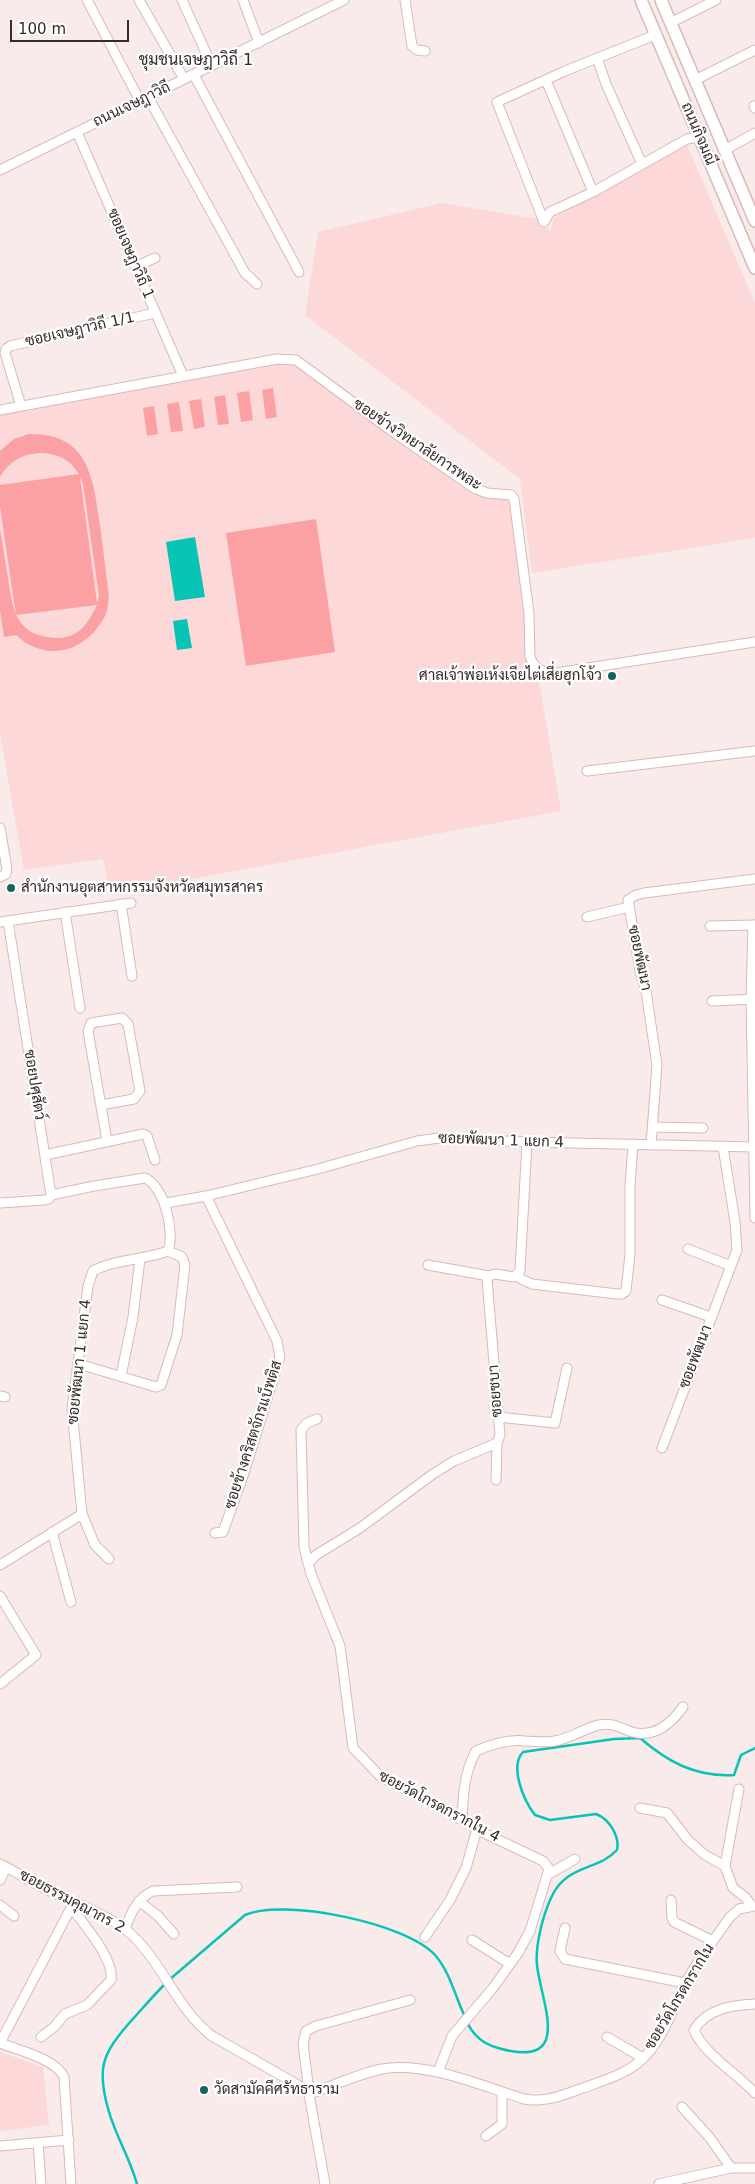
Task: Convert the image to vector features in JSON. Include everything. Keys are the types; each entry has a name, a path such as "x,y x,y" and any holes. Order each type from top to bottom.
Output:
{"main road":[{"name":"ถนนกิจมณี","path":"641,0 755,268"},
{"name":"ถนนกิจมณี","path":"661,0 755,221"},
{"path":"673,75 690,67"}],"street":[{"path":"87,0 245,273 257,284"},
{"path":"139,0 184,80"},
{"path":"182,0 212,66"},
{"path":"243,0 259,43"},
{"name":"ถนนเจษฎาวิถี","path":"0,170 344,0"},
{"path":"405,0 412,46 417,50 425,51"},
{"path":"670,23 716,0"},
{"path":"655,35 499,100 497,105 544,222 550,212 593,192 687,139 699,137"},
{"path":"695,80 755,50"},
{"path":"597,58 606,84 642,164"},
{"path":"194,75 299,272"},
{"path":"546,80 593,192"},
{"name":"ซอยเจษฎาวิถี 1","path":"77,132 183,376"},
{"path":"724,150 755,133"},
{"path":"135,267 155,258"},
{"name":"ซอยเจษฎาวิถี 1/1","path":"21,406 5,353 6,349 10,346 155,312"},
{"name":"ซอยข้างวิทยาลัยการพละ","path":"0,410 277,359 296,360 389,429 474,488 487,493 512,495 514,498 529,613 530,657 538,670 545,673 556,673 755,642"},
{"path":"587,770 755,751"},
{"path":"0,828 7,869 6,874 0,877"},
{"name":"ซอยพัฒนา","path":"652,1145 657,1065 646,991 640,971 628,900 644,893 755,879"},
{"path":"4,922 131,903"},
{"path":"120,904 132,976"},
{"path":"587,917 629,907"},
{"path":"65,912 80,1008"},
{"name":"ซอยปศุสัตว์","path":"4,922 51,1195"},
{"path":"710,926 754,925 755,1218"},
{"path":"712,1001 753,999"},
{"path":"101,1105 134,1099 140,1091 128,1024 122,1018 91,1023 88,1026 101,1105 107,1141"},
{"path":"653,1127 703,1128"},
{"path":"45,1155 143,1134 147,1136 154,1160"},
{"name":"ซอยพัฒนา 1 แยก 4","path":"166,1203 206,1196 318,1169 428,1139 451,1137 527,1142 754,1147"},
{"path":"518,1275 520,1270 527,1142"},
{"path":"518,1275 521,1279 532,1284 616,1294 622,1294 626,1291 628,1288 630,1254 630,1186 633,1144"},
{"name":"ซอยพัฒนา","path":"662,1448 736,1250 737,1236 723,1147"},
{"path":"0,1203 46,1200 50,1199 51,1195 146,1178 158,1188 166,1203 171,1244 168,1251 182,1257 185,1265 178,1334 164,1381 156,1387 79,1364"},
{"name":"ซอยข้างคริสตจักรแบ็พติส","path":"206,1196 277,1341 280,1357 244,1473 222,1532 214,1533"},
{"path":"688,1249 731,1266"},
{"name":"ซอยพัฒนา 1 แยก 4","path":"109,1559 95,1545 82,1514 72,1408 88,1286 93,1271 101,1267 168,1251"},
{"path":"121,1376 133,1317 140,1259"},
{"path":"428,1265 489,1276 495,1274 514,1277 518,1275"},
{"name":"ซอยชบา","path":"489,1276 487,1283 500,1435 497,1443 496,1480"},
{"path":"662,1300 712,1317"},
{"path":"498,1417 555,1423 567,1368"},
{"name":"ซอยวัดโกรดกรากใน 4","path":"317,1419 306,1423 301,1430 304,1547 308,1563 340,1646 353,1748 380,1776 477,1829 544,1861 549,1869 549,1874"},
{"path":"308,1563 316,1555 360,1528 433,1474 454,1461 497,1443"},
{"path":"0,1564 82,1514"},
{"path":"52,1532 71,1602"},
{"path":"0,1596 36,1655 0,1684"},
{"path":"462,1820 465,1779 469,1764 476,1751 491,1745 524,1740 532,1742 554,1741 579,1734 598,1725 616,1724 633,1732 654,1733 677,1716 684,1707"},
{"path":"739,1789 725,1866 732,1888 754,1906"},
{"path":"640,1808 667,1813 688,1840 705,1855 725,1866"},
{"path":"425,1937 450,1900 466,1868 477,1829"},
{"path":"438,2072 452,2036 493,1988 518,1953 530,1931 549,1874 575,1860"},
{"path":"0,1880 3,1866"},
{"name":"ซอยธรรมคุณากร 2","path":"3,1866 73,1905 125,1929 137,1939 160,1968 194,2022 212,2036 307,2093"},
{"path":"125,1929 131,1912 139,1901 146,1894 154,1891 237,1887"},
{"path":"671,1900 674,1922 713,1941"},
{"path":"139,1901 158,1916 174,1934"},
{"path":"0,1905 14,1916"},
{"path":"41,2037 54,2027 65,2014 87,2005 111,1980 112,1975 104,1956 73,1905 0,2043 48,2062 62,2071 64,2077 71,2184"},
{"name":"ซอยวัดโกรดกรากใน","path":"638,2062 671,2016 685,1984 734,1912 744,1907 754,1906"},
{"path":"565,1928 560,1951 565,1959 685,1984"},
{"path":"472,1940 510,1964"},
{"path":"325,2184 307,2093 308,2083 303,2044 306,2031 316,2026 410,2000"},
{"path":"755,2004 719,2010 699,2021 694,2030 696,2037 755,2093"},
{"path":"307,2093 382,2069 406,2067 438,2072 530,2100 552,2099 638,2062 607,2037"},
{"path":"486,2136 502,2124 502,2092"},
{"path":"682,2107 710,2138 731,2168"},
{"path":"0,2146 69,2140"},
{"path":"38,2143 41,2184"},
{"path":"658,2184 731,2168 755,2168"}],"shaded area":[{"path":"687,145 755,303 755,538 532,573 520,479 305,315 318,232 442,203 538,219 551,232 553,218"},
{"path":"290,361 301,367 472,491 483,497 508,497 561,811 110,894 103,859 24,870 0,734 0,414"},
{"path":"273,388 277,417 266,419 262,390"},
{"path":"249,391 253,420 241,422 237,393"},
{"path":"225,395 229,424 218,425 214,397"},
{"path":"201,399 205,427 194,429 189,401"},
{"path":"179,402 183,431 171,432 167,404"},
{"path":"154,406 158,434 147,436 143,408"},
{"path":"29,434 49,436 64,441 76,450 84,461 90,475 100,525 109,597 107,609 99,626 92,634 84,641 65,650 43,650 28,644 16,635 4,637 0,611 0,529 12,602 16,613 0,507 0,485 79,474 69,462 60,457 40,453 21,457 13,462 0,477 0,451 14,439","holes":["80,477 83,484 99,596 97,603","97,605 82,628 72,635 58,638 44,637 25,628 17,615"]},
{"path":"316,519 335,652 246,666 226,533"},
{"path":"0,2052 43,2067 49,2125 0,2131"}],"water":[{"path":"195,537 205,597 175,601 166,542"},
{"path":"187,619 192,648 177,650 173,621"}],"waterway":[{"path":"467,2022 479,2038 498,2048 522,2052 537,2050 545,2041 548,2029 547,2014 537,1965 537,1949 548,1905 557,1887 565,1879 573,1873 601,1862 617,1850 615,1834 601,1816 596,1814 550,1820 535,1815 523,1793 518,1775 517,1766 523,1752 614,1739 640,1738 650,1747 683,1766 707,1773 734,1775 741,1755 755,1748"},
{"path":"169,1980 245,1915 263,1911 315,1912 372,1924 399,1933 420,1943 435,1955 445,1969 465,2017"},
{"path":"137,2184 109,2112 103,2084 104,2062 121,2033 165,1984"}],"place":[{"name":"ศาลเจ้าพ่อเห้งเจียไต่เสี่ยฮุกโจ้ว","path":"612,676"},
{"name":"สำนักงานอุตสาหกรรมจังหวัดสมุทรสาคร","path":"11,888"},
{"name":"วัดสามัคคีศรัทธาราม","path":"204,2090"}],"district":[{"name":"ชุมชนเจษฎาวิถี 1","path":"196,61"}]}
